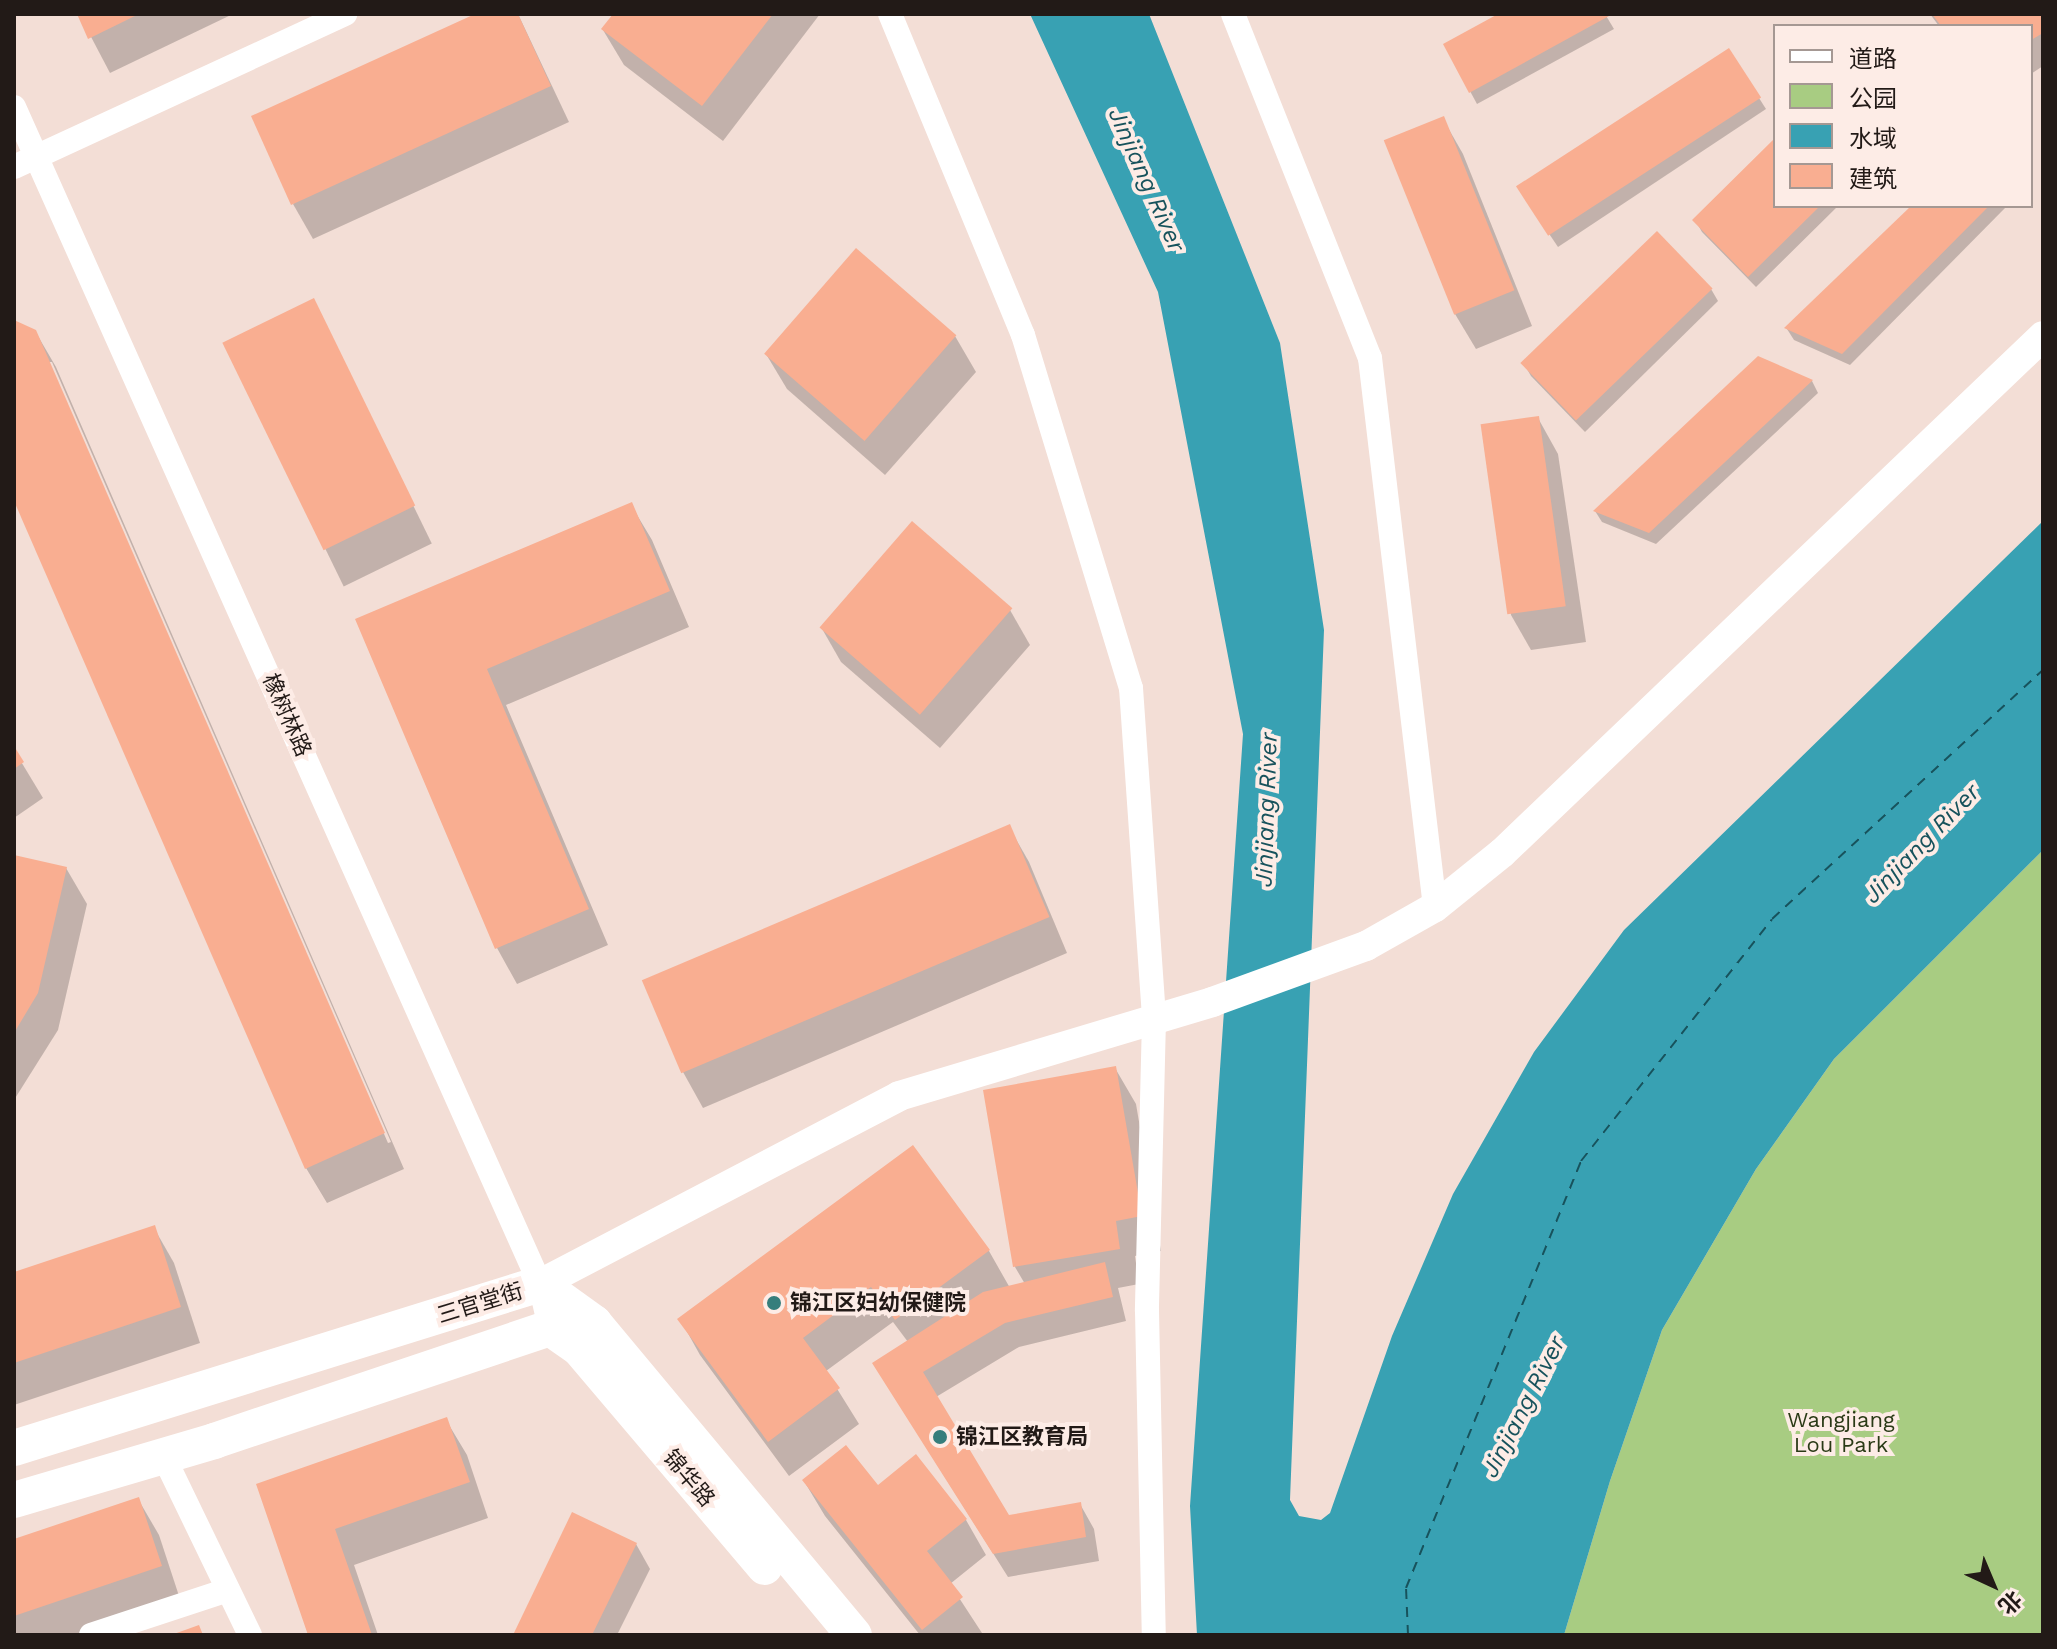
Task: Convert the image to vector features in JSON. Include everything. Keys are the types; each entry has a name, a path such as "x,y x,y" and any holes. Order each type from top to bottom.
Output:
{"main road":[{"name":"三官堂街","path":"14,1448 540,1284 594,1323 854,1635"},
{"name":"三官堂街","path":"14,1500 214,1441 550,1328"},
{"name":"锦华路","path":"550,1328 579,1348 822,1635"}],"street":[{"path":"14,167 345,14"},
{"path":"890,14 1023,335 1131,688 1154,1019 1147,1311 1154,1635"},
{"path":"1233,14 1370,358 1435,907"},
{"name":"橡树林路","path":"14,107 39,156 540,1284 550,1328"},
{"path":"540,1284 899,1096 1212,1002 1366,946 1435,907 1502,853 2043,336"},
{"path":"163,1455 250,1635"},
{"path":"91,1635 228,1590"}],"green space":[{"name":"Wangjiang Lou Park","path":"2043,850 2043,1635 1564,1635 1610,1481 1662,1330 1756,1169 1834,1059"}],"water":[{"name":"Jinjiang River","path":"1030,14 1149,14 1280,343 1324,630 1290,1500 1299,1516 1321,1520 1330,1513 1392,1336 1453,1194 1534,1052 1624,930 2043,521 2043,850 1834,1059 1756,1169 1662,1330 1610,1481 1564,1635 1197,1635 1190,1506 1243,734 1158,292"}],"building":[{"path":"77,14 139,14 88,39"},
{"path":"475,14 518,14 551,86 291,205 251,116"},
{"path":"613,14 773,14 702,106 601,29"},
{"path":"1498,14 1609,16 1469,93 1443,44"},
{"path":"1932,14 2043,14 2043,33 2033,39 2033,24 1940,24"},
{"path":"1729,48 1761,97 1548,236 1516,186"},
{"path":"1444,116 1514,290 1454,315 1384,140"},
{"path":"1773,140 1773,208 1818,208 1748,277 1692,220"},
{"path":"1909,208 1987,208 1842,354 1784,328"},
{"path":"1657,231 1713,289 1576,421 1520,363"},
{"path":"856,248 956,335 865,441 764,354"},
{"path":"314,298 415,506 324,550 222,343"},
{"path":"14,320 36,330 385,1133 305,1169 14,501"},
{"path":"1758,356 1813,380 1649,533 1593,511"},
{"path":"1539,416 1566,606 1507,614 1481,424"},
{"path":"632,502 670,591 487,669 589,909 495,949 355,619"},
{"path":"912,521 1012,608 920,715 819,627"},
{"path":"14,746 24,762 14,769"},
{"path":"1010,824 1049,917 681,1073 642,980"},
{"path":"14,855 67,867 38,993 14,1033"},
{"path":"1116,1066 1142,1216 1116,1221 1120,1249 1013,1267 983,1090"},
{"name":"锦江区妇幼保健院","path":"913,1145 990,1250 895,1320 871,1287 803,1338 840,1388 768,1442 677,1319"},
{"path":"155,1225 181,1307 14,1363 14,1272"},
{"name":"锦江区教育局","path":"1105,1262 1113,1297 1005,1323 923,1372 1009,1515 1081,1502 1086,1537 993,1554 872,1363 983,1292"},
{"path":"447,1417 470,1482 335,1529 372,1635 308,1635 256,1484"},
{"path":"846,1445 878,1485 916,1454 967,1519 927,1551 963,1597 922,1630 802,1480"},
{"path":"139,1497 162,1566 14,1616 14,1539"},
{"path":"572,1512 637,1543 592,1635 513,1635"},
{"path":"199,1625 203,1635 171,1635"}],"ferry route":[{"path":"1408,1635 1406,1588 1581,1161 1772,919 2043,670"}],"place":[{"name":"锦江区妇幼保健院","path":"774,1303"},
{"name":"锦江区教育局","path":"940,1437"}]}
